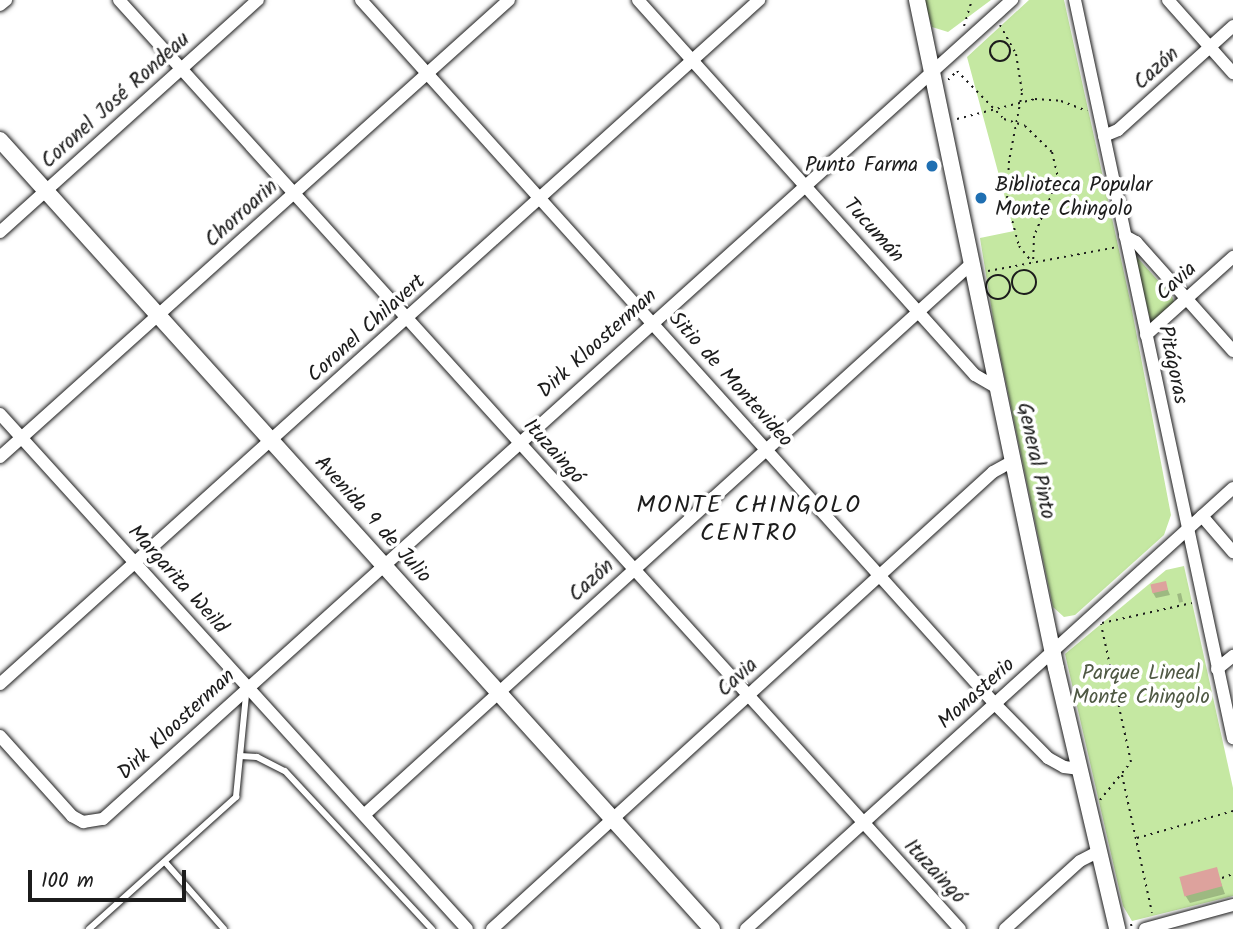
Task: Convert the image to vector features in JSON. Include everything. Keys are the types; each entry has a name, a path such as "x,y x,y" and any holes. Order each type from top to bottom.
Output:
{"street":[{"path":"0,5 6,0"},
{"name":"Ituzaingó","path":"119,0 632,571 960,929"},
{"name":"Coronel José Rondeau","path":"0,232 258,0"},
{"name":"Sitio de Montevideo","path":"361,0 995,704 1048,758 1064,767 1080,769"},
{"name":"Chorroarin","path":"0,457 509,0"},
{"name":"Tucumán","path":"638,0 975,375 999,389"},
{"name":"Coronel Chilavert","path":"0,684 759,0"},
{"name":"General Pinto","path":"917,0 1053,651 1098,852 1124,927"},
{"name":"Dirk Kloosterman","path":"0,736 83,822 103,819 518,442 1012,0"},
{"name":"Pitágoras","path":"1075,0 1186,530 1233,738"},
{"path":"1167,0 1233,73"},
{"name":"Cazón","path":"1104,136 1118,130 1233,26"},
{"name":"Avenida 9 de Julio","path":"0,140 712,929"},
{"path":"1126,241 1136,242 1233,351"},
{"name":"Cavia","path":"1146,335 1233,257"},
{"name":"Cazón","path":"365,815 918,310 972,269"},
{"name":"Margarita Weild","path":"0,414 467,929"},
{"name":"Cavia","path":"492,929 993,472 1013,461"},
{"name":"Monasterio","path":"746,929 1233,488"},
{"path":"1202,516 1233,552"},
{"path":"1217,669 1233,656"},
{"path":"1005,929 1080,861 1098,852"},
{"path":"1149,924 1199,915 1233,905"},
{"path":"1199,915 1202,929"}],"lane":[{"path":"89,929 236,797 241,715 248,686"},
{"path":"240,756 257,757 291,777 432,929"},
{"path":"165,862 224,929"}],"path":[{"path":"972,0 964,30 973,22"},
{"path":"995,16 1020,67 1020,102 1007,201 1019,246 1033,263"},
{"path":"996,42 1011,47 1005,60 991,55 996,42"},
{"path":"936,92 957,71 1008,122 1016,123 1039,137 1052,152 1058,169 1054,192 1034,236 1033,263"},
{"path":"942,122 1020,102 1061,101 1099,115"},
{"path":"972,269 1033,263 1126,241"},
{"path":"1019,265 1020,271 1011,283 1001,298 990,295 987,288 995,276 1011,283 1019,292 1033,289 1033,275 1020,271"},
{"path":"1098,802 1132,762 1100,622 1195,603"},
{"path":"1121,774 1136,839 1149,924"},
{"path":"1136,839 1233,811"},
{"path":"1222,878 1233,874"},
{"path":"1124,927 1132,929"}],"green space":[{"path":"924,0 991,0 948,32 932,27"},
{"path":"1029,0 1064,0 1130,300 1171,515 1164,535 1075,615 1064,617 1053,607 995,330 980,238 1014,231 967,57"},
{"path":"1135,255 1172,296 1174,302 1151,323"},
{"name":"Parque Lineal Monte Chingolo","path":"1184,566 1233,788 1233,896 1132,921 1123,906 1065,654 1166,570"}],"building":[{"path":"1166,581 1168,590 1152,593 1150,585"},
{"path":"1217,867 1222,886 1185,896 1179,877"}],"place":[{"name":"Punto Farma","path":"932,166"},
{"name":"Biblioteca Popular Monte Chingolo","path":"981,198"}],"district":[{"name":"MONTE CHINGOLO CENTRO","path":"749,520"}]}
